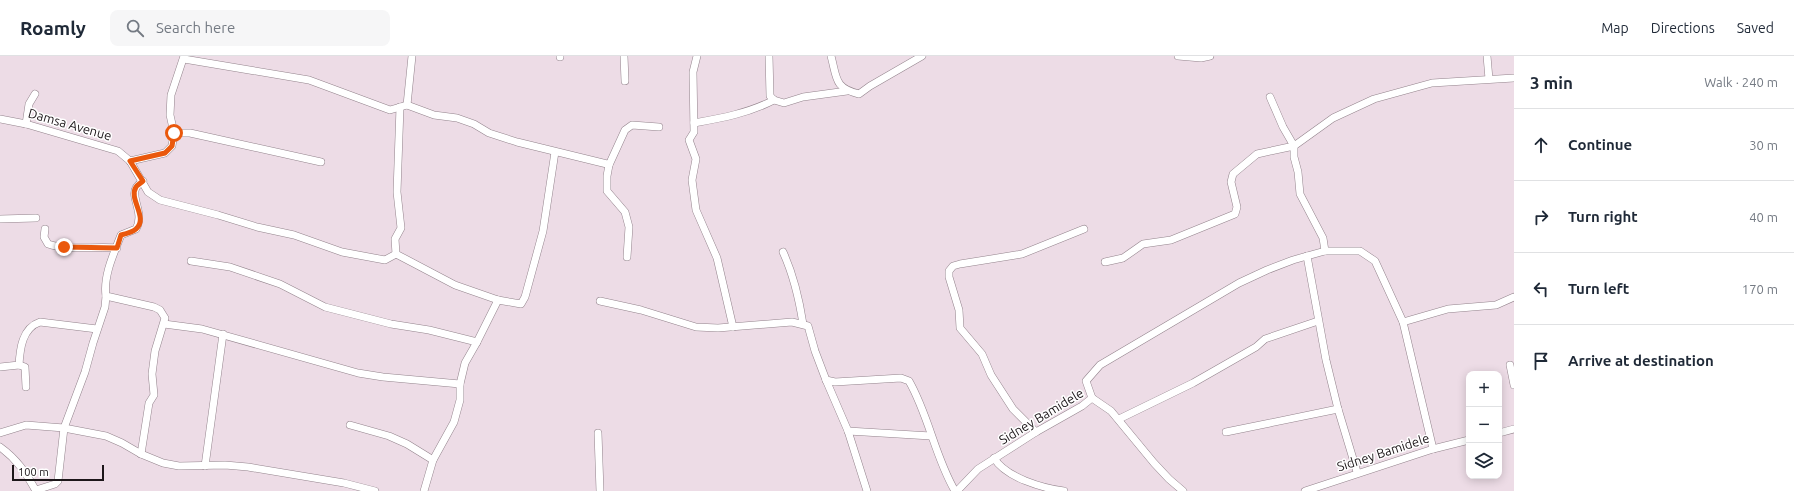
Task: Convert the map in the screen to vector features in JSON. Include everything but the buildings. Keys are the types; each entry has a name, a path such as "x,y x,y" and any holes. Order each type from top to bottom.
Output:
{"street":[{"path":"396,254 395,239 401,228 397,192 403,106 412,56"},
{"path":"624,56 626,81"},
{"path":"697,56 693,72 694,132 689,140 696,159 692,180 696,210 717,258 733,327"},
{"path":"769,56 770,96 774,100 784,103 803,97 847,91"},
{"path":"831,56 839,85 847,91 858,94 922,56"},
{"path":"1178,56 1201,58 1210,56"},
{"path":"1487,56 1489,79"},
{"path":"396,254 385,260 342,252 294,235 257,227 160,200 148,192 130,161 165,153 172,146 174,133 170,115 171,95 184,57 309,80 390,110 403,106 434,115 457,118 474,124 489,133 556,152 609,164"},
{"path":"1104,262 1123,258 1143,244 1163,242 1182,237 1235,214 1237,207 1231,182 1233,174 1257,154 1294,146 1333,118 1374,100 1432,83 1514,78"},
{"path":"26,124 29,104 35,94"},
{"path":"1270,97 1283,127 1294,146 1294,157 1298,172 1300,194 1323,238 1325,252"},
{"path":"694,123 721,119 757,109 774,100"},
{"name":"Damsa Avenue","path":"0,119 26,124 118,151 130,161"},
{"path":"627,257 630,227 625,212 607,191 609,164 625,130 632,125 659,127"},
{"path":"174,133 190,133 321,162"},
{"path":"396,254 455,285 498,300 521,304 525,297 543,231 556,152"},
{"path":"0,446 14,457 36,491 55,484 58,481 64,428 85,372 105,307 105,288 107,278 121,235 136,229 140,223 134,193 136,187 143,181"},
{"path":"0,219 36,218"},
{"path":"46,229 44,237 50,245 64,247 117,248"},
{"path":"1036,432 1012,409 991,375 979,350 960,328 959,310 949,277 949,271 953,266 960,264 1022,254 1084,229"},
{"path":"1092,398 1086,381 1092,373 1108,359 1239,283 1267,270 1307,256 1325,252 1360,251 1376,261 1403,322 1433,449"},
{"path":"783,252 794,278 799,296 803,324"},
{"path":"1307,256 1318,321 1338,409 1357,472"},
{"path":"191,260 230,267 280,284 325,306 392,324 429,330 477,342"},
{"path":"106,296 138,303 160,310 165,318 155,351 152,374 154,395 149,403 140,454"},
{"path":"1403,322 1448,309 1496,304 1514,298"},
{"path":"424,491 433,460 454,422 460,400 460,384 465,363 498,300"},
{"path":"600,301 640,310 691,326 718,328 748,327 792,322 808,326 815,351 829,389 848,431 867,491"},
{"path":"1120,419 1193,383 1256,348 1265,339 1318,321"},
{"path":"19,365 20,349 24,338 32,325 40,322 97,329"},
{"path":"164,324 202,329 223,334 358,373 383,377 460,384"},
{"path":"205,466 223,334"},
{"path":"0,366 19,365 25,367 26,387"},
{"path":"1510,365 1514,385"},
{"path":"826,380 835,382 904,378 909,381 913,388 940,462 956,491"},
{"path":"829,389 835,382"},
{"name":"Sidney Bamidele","path":"956,491 978,470 994,458 1082,406 1092,398 1111,410 1120,419 1168,479 1183,491"},
{"path":"1226,432 1338,409"},
{"path":"0,433 26,425 64,428 106,436 122,443 140,454 163,463 179,466 225,465 248,467 344,483 375,491"},
{"path":"350,425 389,436 433,460"},
{"path":"1502,432 1514,429"},
{"path":"848,431 931,436"},
{"path":"598,433 600,491"},
{"name":"Sidney Bamidele","path":"1304,491 1357,472 1466,441"},
{"path":"994,458 1001,468 1020,478 1041,487 1064,491"}],"route":[{"path":"64,247 96,246 117,248 121,235 136,229 140,223 134,193 136,187 143,181 130,161 165,153 172,146 174,133"}]}
